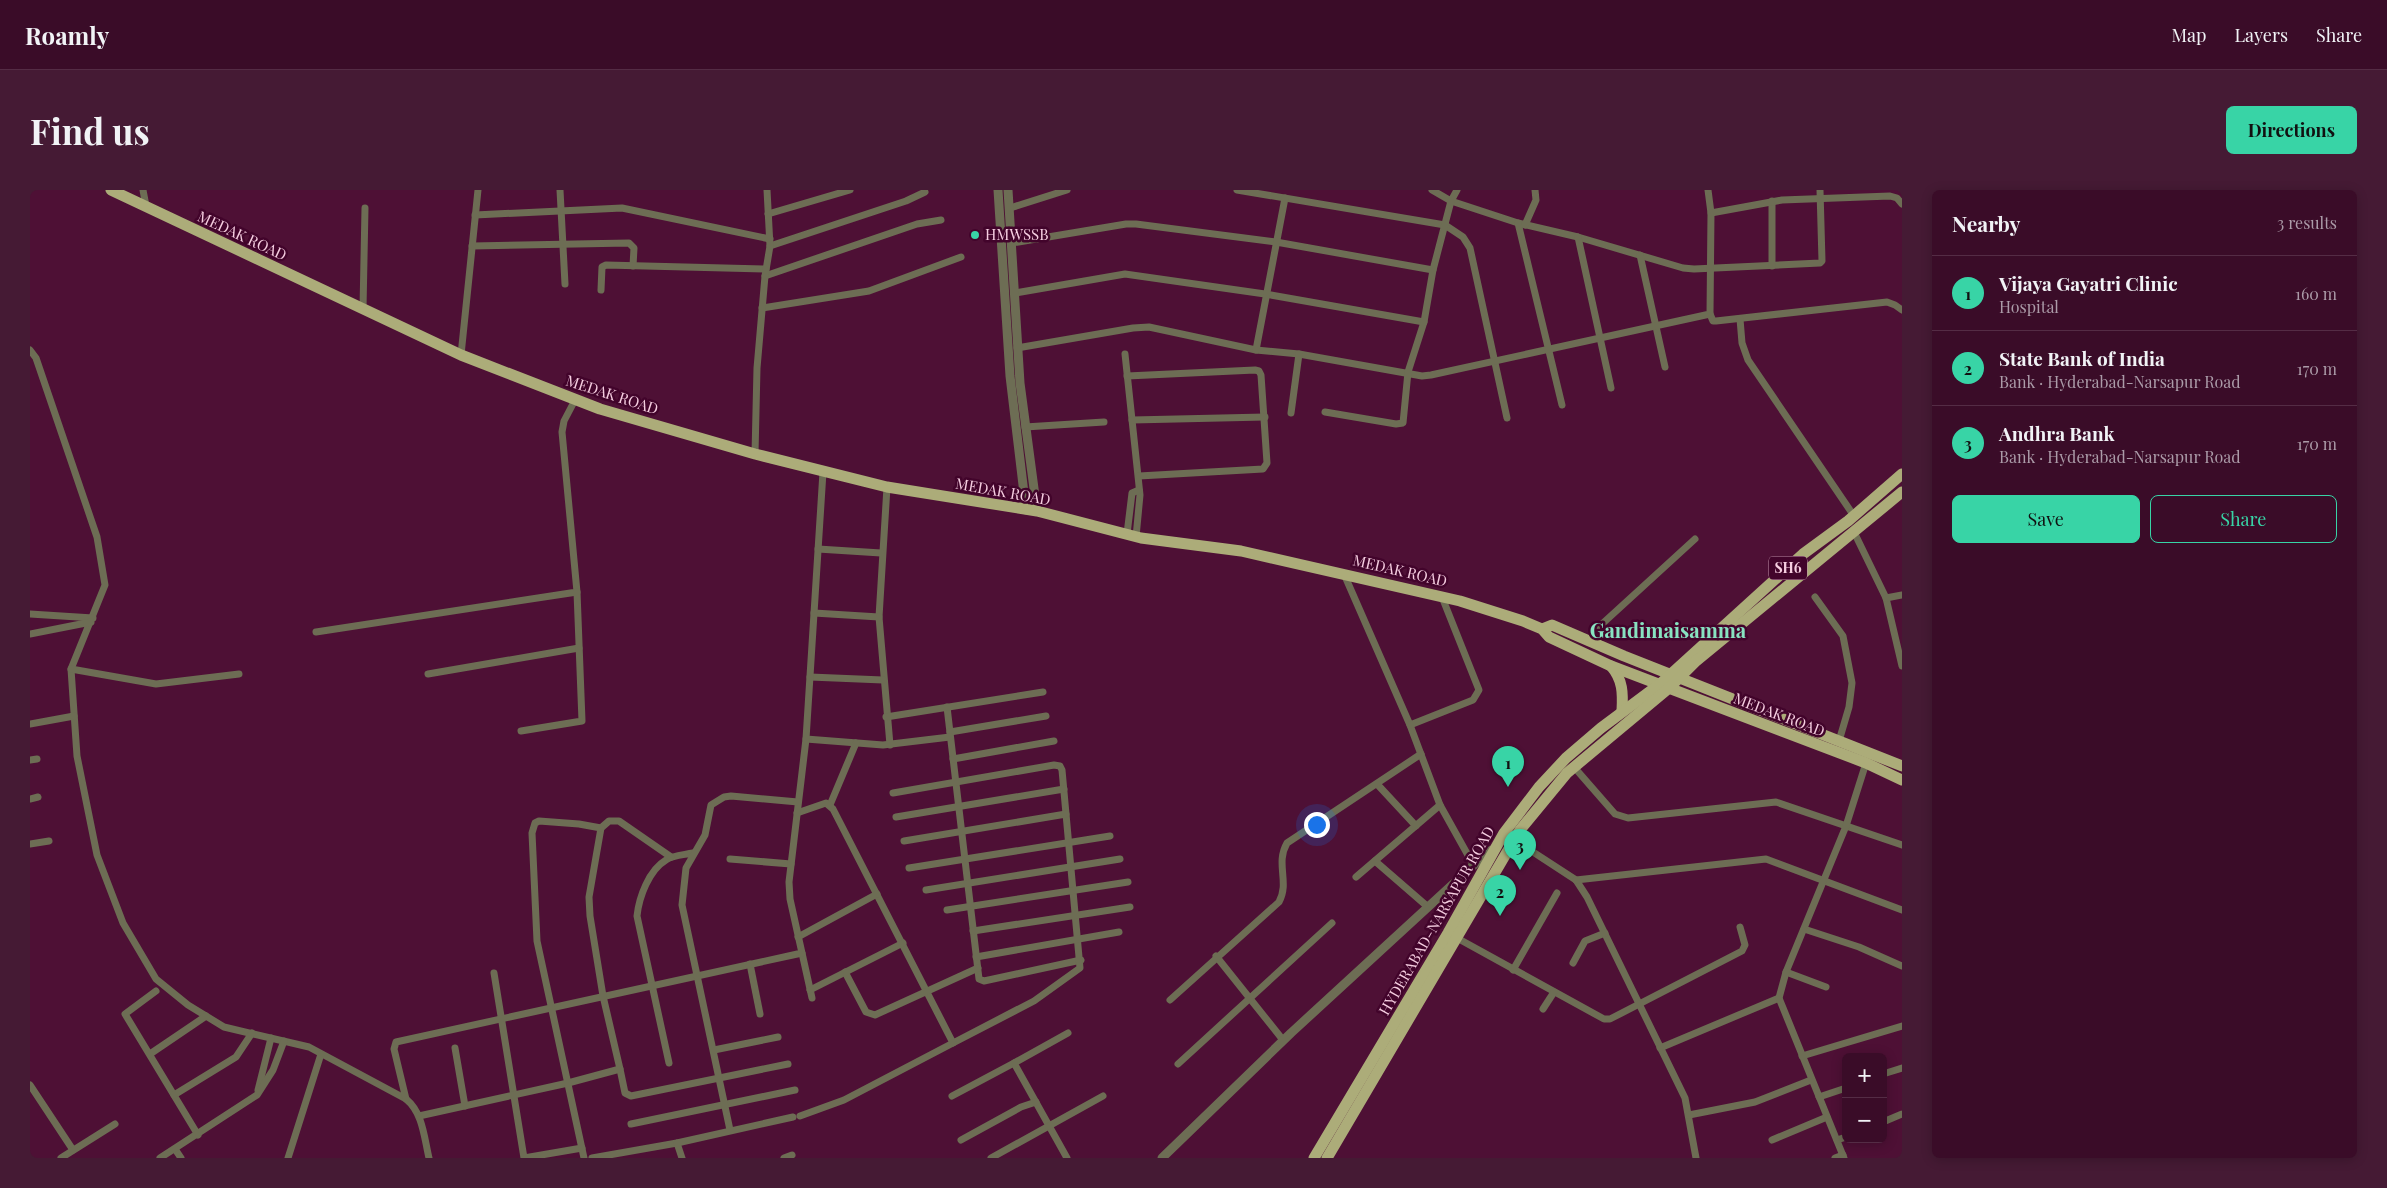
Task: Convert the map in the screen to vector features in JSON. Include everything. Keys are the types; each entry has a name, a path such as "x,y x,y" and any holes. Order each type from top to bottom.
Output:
{"main road":[{"name":"MEDAK ROAD","path":"111,190 461,355 575,400 755,454 887,487 1032,510 1131,535 1241,551 1344,573 1442,597 1514,618 1542,629 1549,637 1611,666 1866,763 1902,780"},
{"name":"SH6","path":"1675,676 1803,554 1854,516 1902,474"},
{"name":"SH6","path":"1675,676 1695,662 1902,492"},
{"path":"1542,629 1552,625 1588,642 1902,766"},
{"path":"1611,666 1620,678 1623,688 1622,711"},
{"path":"1664,686 1675,676"},
{"name":"HYDERABAD-NARSAPUR ROAD","path":"1314,1158 1444,940 1504,833 1539,787 1566,758 1622,711 1664,686"},
{"name":"HYDERABAD-NARSAPUR ROAD","path":"1327,1158 1513,840 1558,782 1664,686"}],"street":[{"path":"142,190 146,207"},
{"path":"461,355 478,190"},
{"path":"560,190 565,284"},
{"path":"755,454 756,386 762,308 770,243 767,190"},
{"path":"768,214 850,190"},
{"path":"998,190 1010,376 1032,510"},
{"path":"1008,190 1017,348 1032,510"},
{"path":"1010,208 1067,190"},
{"path":"1237,190 1445,225 1463,237 1468,244 1507,418"},
{"path":"1432,190 1451,201 1521,224 1578,237 1683,268 1711,269 1816,264 1822,261 1820,190"},
{"path":"1325,412 1400,424 1404,420 1408,372 1424,322 1433,270 1451,201 1457,190"},
{"path":"1535,190 1536,200 1521,224 1562,405"},
{"path":"1708,190 1711,213 1710,314 1713,321 1887,302 1902,310"},
{"path":"475,215 622,208 770,243 906,201 925,192"},
{"path":"1711,213 1772,201 1820,198 1890,196 1897,198 1902,204"},
{"path":"1256,350 1265,294 1285,198"},
{"path":"1772,201 1772,266"},
{"path":"363,309 365,208"},
{"path":"601,290 604,265 766,272 917,224 941,220"},
{"path":"1012,243 1126,224 1276,242 1433,270"},
{"path":"1578,237 1612,388"},
{"path":"472,246 632,243 634,248 633,266"},
{"path":"1640,256 1665,367"},
{"path":"762,308 869,292 961,257"},
{"path":"1015,293 1125,274 1265,294 1424,322"},
{"path":"1017,348 1133,328 1149,327 1256,350 1299,354 1422,376 1710,314"},
{"path":"1740,319 1742,343 1748,360 1854,516"},
{"path":"30,350 36,358 96,537 105,585 70,669 77,756 97,855 123,923 156,979 188,1005 224,1026 309,1047 406,1099 414,1106 419,1116 428,1158"},
{"path":"1125,354 1140,495 1131,535"},
{"path":"1291,413 1299,354"},
{"path":"1127,376 1259,371 1261,375 1267,463 1263,469 1139,476"},
{"path":"521,731 582,721 577,592 562,432 564,421 575,400"},
{"path":"1132,420 1265,417"},
{"path":"1025,427 1104,422"},
{"path":"812,998 789,890 806,739 823,472"},
{"path":"887,487 881,553 879,617 886,717 890,745"},
{"path":"1854,532 1886,598 1902,666"},
{"path":"1588,642 1602,624 1695,539"},
{"path":"818,549 881,553"},
{"path":"1344,573 1410,725 1440,805 1474,866"},
{"path":"316,632 577,592"},
{"path":"1886,598 1902,595"},
{"path":"1410,725 1473,700 1479,690 1442,597"},
{"path":"1815,597 1843,636 1852,683 1849,707 1838,741"},
{"path":"814,613 879,617"},
{"path":"30,614 92,620"},
{"path":"30,634 92,620"},
{"path":"428,674 579,648"},
{"path":"70,669 156,684 239,674"},
{"path":"810,677 883,680"},
{"path":"886,717 1043,692"},
{"path":"947,707 976,957 981,982 1081,960"},
{"path":"30,724 74,716"},
{"path":"806,739 890,745 1046,716"},
{"path":"953,759 1054,741"},
{"path":"830,805 856,743"},
{"path":"1170,1000 1216,956 1279,902 1284,887 1281,858 1287,843 1421,754"},
{"path":"1835,1158 1843,1156 1779,998 1786,972 1846,826 1866,763"},
{"path":"592,1158 676,1143 797,1116 844,1100 1034,1001 1080,968 1081,960 1062,770 1057,765 893,793"},
{"path":"1574,767 1615,814 1621,817 1628,818 1776,802 1902,845"},
{"path":"1377,784 1416,826"},
{"path":"896,817 1064,789"},
{"path":"30,799 38,797"},
{"path":"730,1130 682,905 686,868 705,835 711,805 724,797 798,802"},
{"path":"797,813 822,804 830,805"},
{"path":"830,805 953,1043"},
{"path":"1356,877 1440,805"},
{"path":"904,841 1066,814"},
{"path":"584,1158 535,931 533,827 539,821 579,824 601,828"},
{"path":"671,857 619,821 609,821 601,828 589,897 590,916 603,996 625,1093 631,1096 788,1064"},
{"path":"909,868 1110,836"},
{"path":"1513,840 1576,880 1588,897 1685,1098 1696,1158"},
{"path":"30,844 49,841"},
{"path":"1162,1158 1283,1040 1489,851 1495,849"},
{"path":"669,1063 638,916 638,908 651,874 664,861 671,857 693,853"},
{"path":"730,859 791,864"},
{"path":"926,890 1120,859"},
{"path":"1576,880 1766,859 1824,882 1878,899 1902,910"},
{"path":"1375,861 1428,908"},
{"path":"947,910 1128,882"},
{"path":"1513,970 1557,893"},
{"path":"798,937 877,894"},
{"path":"973,931 1130,907"},
{"path":"1178,1064 1332,923"},
{"path":"1457,938 1604,1020 1610,1019 1742,951 1745,945 1740,927"},
{"path":"1804,928 1860,947 1902,966"},
{"path":"976,957 1119,932"},
{"path":"1573,963 1585,941 1605,933"},
{"path":"810,990 902,944"},
{"path":"406,1099 394,1050 396,1042 653,984 802,953"},
{"path":"1216,956 1283,1040"},
{"path":"750,964 760,1014"},
{"path":"846,972 866,1012 875,1015 978,968"},
{"path":"1786,972 1826,987"},
{"path":"494,973 524,1158 582,1148"},
{"path":"156,991 125,1014 198,1135"},
{"path":"1543,1009 1554,992"},
{"path":"1660,1048 1779,998"},
{"path":"150,1054 206,1016"},
{"path":"1802,1056 1902,1026"},
{"path":"952,1096 1068,1032"},
{"path":"174,1095 236,1057 252,1033"},
{"path":"714,1050 778,1037"},
{"path":"258,1095 271,1038"},
{"path":"160,1158 258,1095 273,1070 284,1041"},
{"path":"455,1048 465,1106"},
{"path":"288,1158 322,1054"},
{"path":"1014,1063 1067,1158"},
{"path":"1887,1073 1902,1068"},
{"path":"419,1116 568,1083 620,1069"},
{"path":"1689,1115 1755,1102 1812,1080"},
{"path":"30,1085 73,1150"},
{"path":"1819,1097 1842,1089"},
{"path":"631,1124 795,1090"},
{"path":"991,1158 1102,1096"},
{"path":"962,1140 1021,1107 1036,1102"},
{"path":"1887,1120 1902,1114"},
{"path":"1772,1140 1827,1117"},
{"path":"61,1158 115,1124"},
{"path":"1836,1140 1842,1138"},
{"path":"676,1143 682,1158"},
{"path":"175,1149 181,1158"}],"place":[{"name":"HMWSSB","path":"975,235"},
{"name":"Vijaya Gayatri Clinic","path":"1508,787"},
{"name":"Andhra Bank","path":"1520,870"},
{"name":"State Bank of India","path":"1500,916"}],"district":[{"name":"Gandimaisamma","path":"1668,631"}]}
